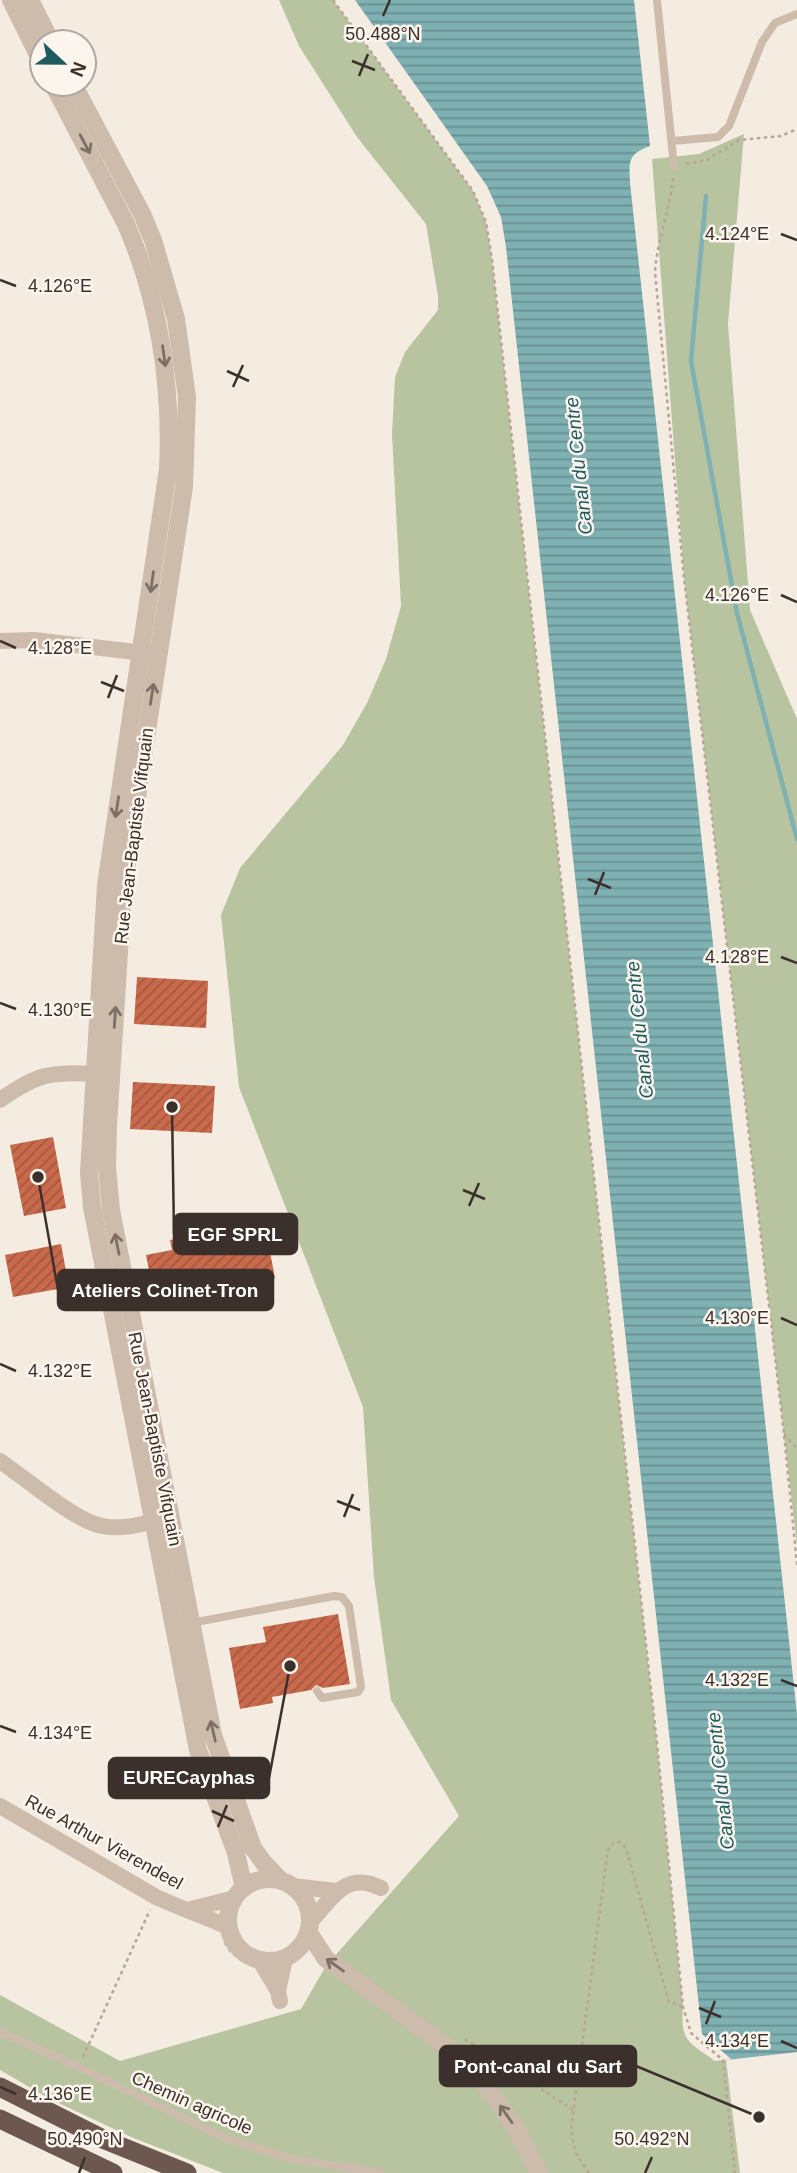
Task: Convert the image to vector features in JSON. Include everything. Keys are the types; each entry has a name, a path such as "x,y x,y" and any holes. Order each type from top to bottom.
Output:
{"highway":[{"path":"0,2087 105,2140 187,2173"},
{"path":"0,2119 113,2173"}],"street":[{"path":"11,0 28,35"},
{"path":"30,0 44,28"},
{"name":"Rue Jean-Baptiste Vifquain","path":"60,98 126,224 160,327 170,423 168,469 149,654"},
{"name":"Rue Jean-Baptiste Vifquain","path":"80,98 146,223 169,289 183,356 187,397 184,487 149,654 106,886 102,1074 111,1210 213,1735 253,1848 286,1883 302,1895 308,1908 310,1927 326,1959 446,2046 467,2066 490,2091 515,2127 539,2173"},
{"path":"0,641 34,640 149,654"},
{"path":"0,1100 38,1076 53,1073 102,1074"},
{"name":"Rue Jean-Baptiste Vifquain","path":"102,1074 90,1190 198,1750 236,1853 239,1893 229,1910 229,1927"},
{"path":"0,1461 80,1517 97,1525 117,1527 171,1516"},
{"name":"Rue Arthur Vierendeel","path":"0,1805 156,1897 191,1909 229,1927"},
{"path":"191,1909 239,1893 255,1881 268,1879 336,1891"},
{"path":"229,1927 232,1939 239,1949 249,1956 260,1961 285,1959 303,1944 310,1927 336,1891 351,1883 361,1882 372,1883 381,1888"},
{"path":"260,1961 279,1996 285,1959"}],"lane":[{"path":"657,0 674,167"},
{"path":"671,141 718,136 729,126 762,42 775,23 797,14"},
{"path":"191,1623 334,1596 342,1597 349,1606 361,1687 358,1692 322,1698 317,1691"},
{"name":"Chemin agricole","path":"0,2032 227,2139 292,2159 380,2173"}],"path":[{"path":"333,0 473,191 486,222 639,1579 683,2007 691,2033 723,2060 735,2173"},
{"path":"797,129 781,136 739,140 707,160 674,167 671,197 656,250 655,272 684,578 797,1565"},
{"path":"784,1434 797,1449"},
{"path":"589,2173 575,2152 572,2141 573,2110 606,1861 608,1850 613,1843 620,1842 626,1848 669,2002 683,2007"},
{"path":"78,2067 156,1897"},
{"path":"456,2034 573,2110"}],"green space":[{"path":"279,0 333,0 473,191 486,222 657,1743 683,2028 688,2040 715,2061 797,2052 797,2173 547,2173 504,2101 333,1958 459,1816 391,1700 374,1577 363,1407 239,1087 221,915 240,868 343,745 367,703 386,659 401,606 392,434 395,377 405,352 438,310 438,296 426,224 357,137 299,46"},
{"path":"744,134 728,324 750,610 797,719 797,1546 684,578 652,159 699,154"},
{"path":"326,1966 443,2051 489,2099 533,2173 223,2173 131,2137 48,2098 0,2070 0,1995 120,2061 301,2009"}],"water":[{"name":"Canal du Centre","path":"355,0 634,0 650,146 637,152 631,159 630,183 797,1714 797,2173 731,2059 702,2034 501,217 487,186"}],"pier":[{"path":"797,2052 797,2173 740,2173 726,2060"}],"building":[{"path":"137,977 208,981 206,1028 134,1024"},
{"path":"133,1082 215,1086 212,1133 130,1129"},
{"path":"53,1137 66,1208 24,1216 10,1145"},
{"path":"264,1221 275,1278 179,1297 180,1302 156,1306 146,1255 172,1250 170,1240"},
{"path":"61,1244 69,1287 13,1297 5,1255"},
{"path":"338,1614 350,1684 323,1688 316,1685 311,1690 272,1697 273,1703 240,1709 229,1648 266,1642 263,1627"}],"waterway":[{"path":"706,196 691,361 737,613 797,839"}],"place":[{"name":"EGF SPRL","path":"172,1107"},
{"name":"Ateliers Colinet-Tron","path":"38,1177"},
{"name":"EURECayphas","path":"290,1666"},
{"name":"Pont-canal du Sart","path":"759,2117"}]}
